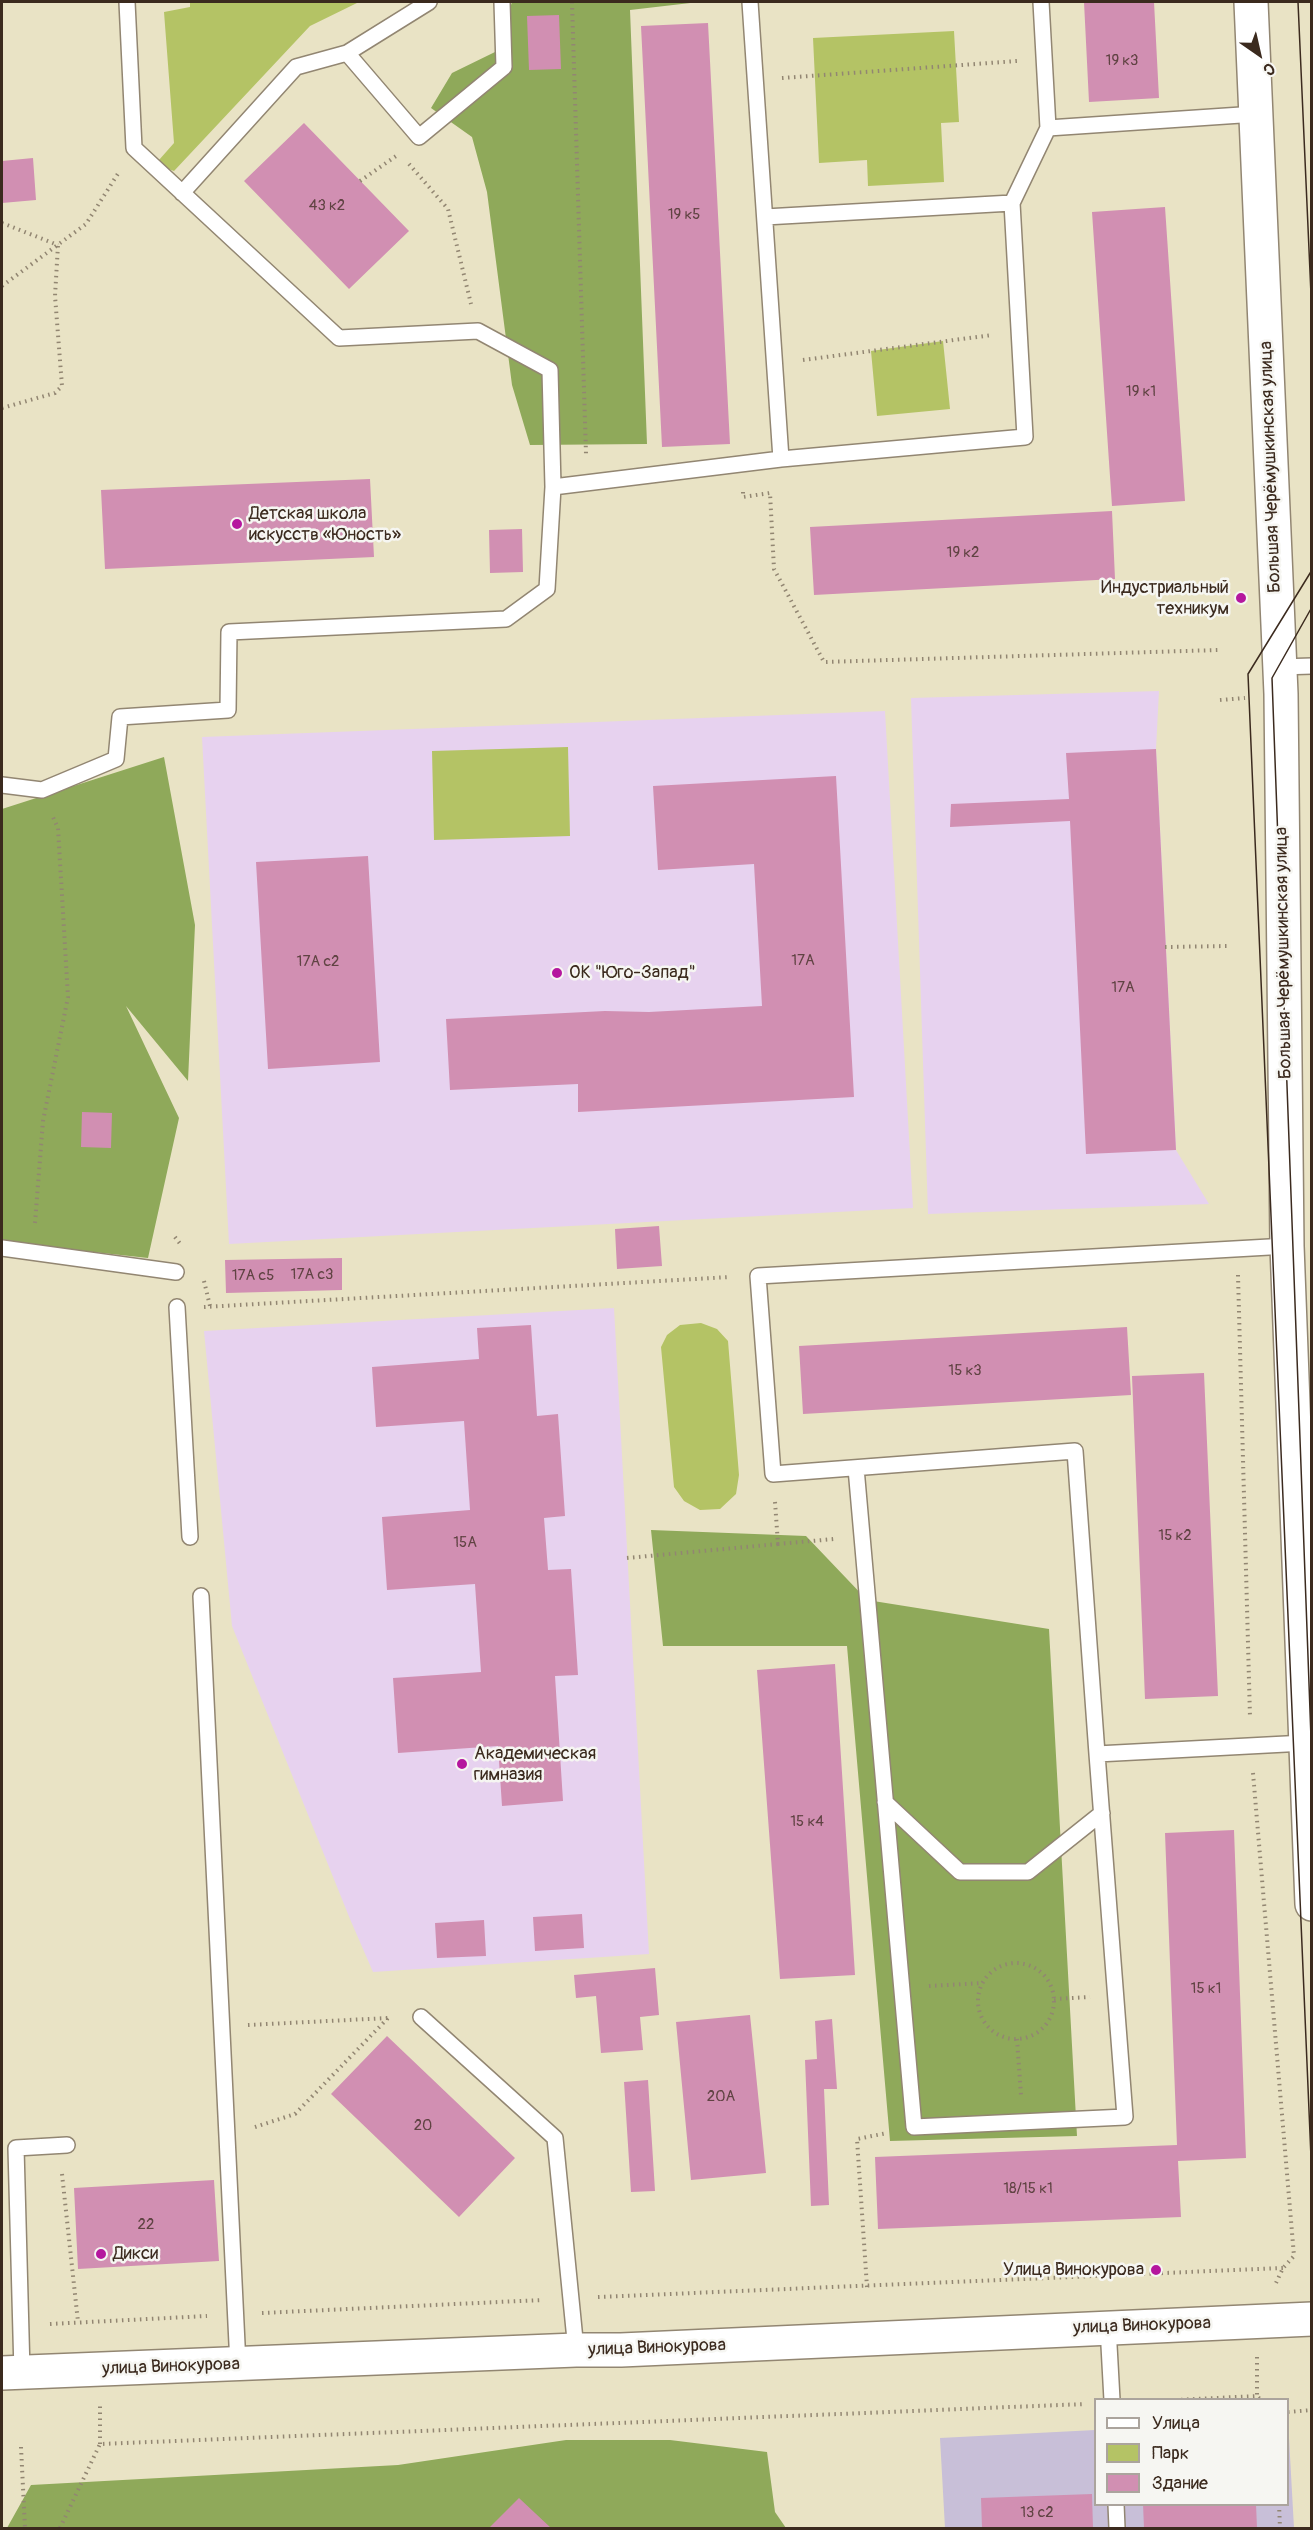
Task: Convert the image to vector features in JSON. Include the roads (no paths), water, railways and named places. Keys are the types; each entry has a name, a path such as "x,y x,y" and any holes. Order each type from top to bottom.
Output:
{"main road":[{"name":"Большая Черёмушкинская улица","path":"1251,2 1256,114 1296,667 1287,1246 1311,1904"},
{"name":"улица Винокурова","path":"12,2373 576,2350 632,2350 1311,2319"}],"lane":[{"path":"2,785 42,790 116,759 120,717 228,710 229,632 506,620 547,589 553,487 550,370 478,331 339,338 134,148 127,2"},
{"path":"182,193 296,67 347,53 429,2"},
{"path":"347,53 419,137 504,66 502,2"},
{"path":"750,2 781,459"},
{"path":"553,487 781,459 1025,437 1012,203 1048,129 1041,2"},
{"path":"1048,129 1256,114"},
{"path":"765,217 1012,203"},
{"path":"856,1468 914,2127 1125,2117 1075,1451 773,1474 758,1276 1287,1246"},
{"path":"3,1248 176,1272"},
{"path":"177,1307 190,1537"},
{"path":"201,1596 219,2136 238,2365"},
{"path":"1097,1754 1305,1743"},
{"path":"885,1802 960,1872 1028,1872 1102,1813"},
{"path":"421,2017 555,2138 576,2350"},
{"path":"12,2373 21,2327 16,2148 62,2145"},
{"path":"1108,2327 1112,2398"},
{"path":"1116,2506 1117,2529"}],"tram line":[{"path":"1298,2 1312,317"},
{"path":"1312,570 1248,674 1312,2181"},
{"path":"1312,607 1272,678 1312,1765"}],"place":[{"name":"Детская школа искусств «Юность»","path":"237,524"},
{"name":"Индустриальный техникум","path":"1241,598"},
{"name":"ОК \"Юго-Запад\"","path":"557,973"},
{"name":"Академическая гимназия","path":"462,1764"},
{"name":"Дикси","path":"101,2254"},
{"name":"Улица Винокурова","path":"1156,2270"}]}
